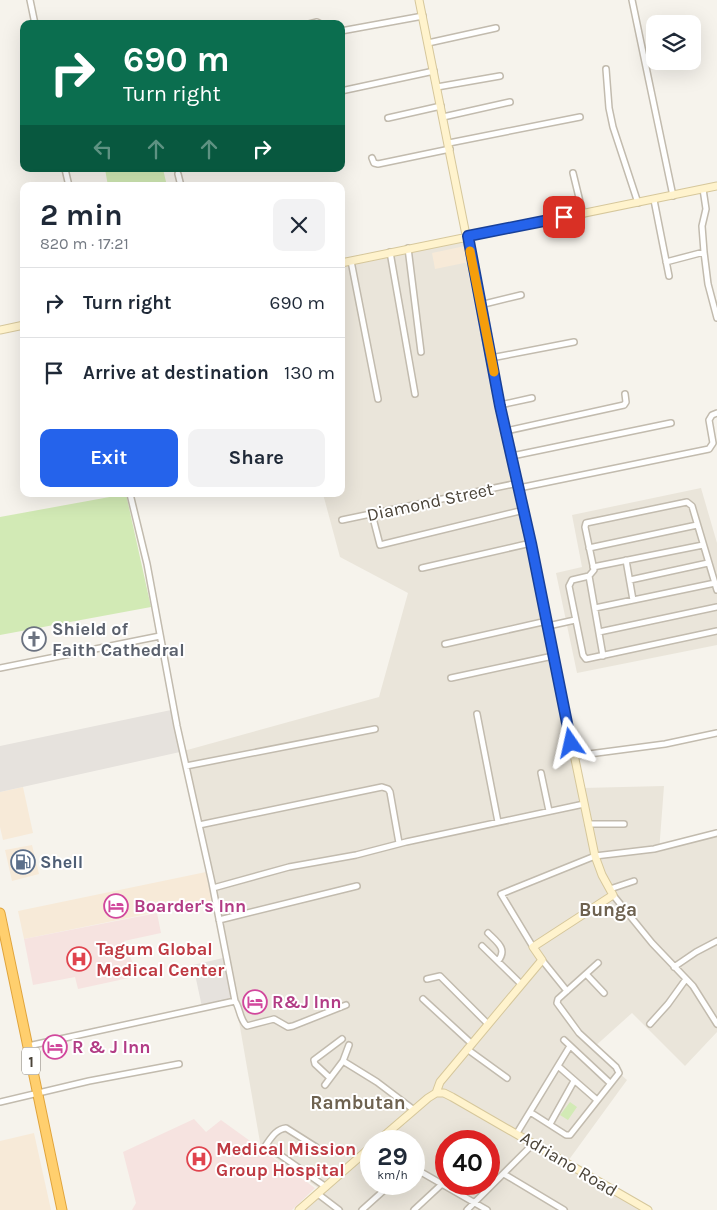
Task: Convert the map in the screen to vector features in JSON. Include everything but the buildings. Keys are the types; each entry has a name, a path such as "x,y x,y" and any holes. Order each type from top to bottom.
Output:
{"highway":[{"name":"1","path":"0,913 62,1210"}],"street":[{"path":"30,0 34,20"},
{"path":"419,0 468,236 500,406 531,543 595,856 612,892 652,943 686,979 717,1024"},
{"path":"632,0 673,196"},
{"path":"345,30 423,16"},
{"path":"428,44 496,28"},
{"path":"606,69 609,108 613,127 638,203"},
{"path":"345,90 434,72"},
{"path":"437,87 500,76"},
{"path":"443,117 510,102"},
{"path":"388,118 441,106"},
{"path":"372,158 374,163 378,164 580,117"},
{"path":"573,173 583,214"},
{"path":"178,174 180,182"},
{"path":"345,262 717,186"},
{"path":"703,189 706,209 702,226 704,252 708,284 717,318"},
{"path":"654,200 669,276"},
{"path":"408,248 421,352"},
{"path":"390,252 416,394"},
{"path":"666,262 704,252"},
{"path":"351,261 378,399"},
{"path":"480,305 521,295"},
{"path":"0,330 20,326"},
{"path":"491,358 574,342"},
{"path":"506,432 624,405 626,402 625,394"},
{"path":"500,406 532,398"},
{"name":"Diamond Street","path":"342,520 709,449 713,443 709,420 712,415 717,413"},
{"path":"512,456 671,423"},
{"path":"131,497 147,564 177,726 213,888 235,1001 240,1009 243,1022 247,1026 274,1019 288,1027 346,1006"},
{"path":"717,590 692,506 687,502 588,522 585,527 593,572 589,576 572,580 570,583 575,620 584,657 589,659 717,631"},
{"path":"372,514 380,545 524,510"},
{"path":"589,548 697,525"},
{"path":"422,568 531,543"},
{"path":"593,567 703,545"},
{"path":"626,560 633,600"},
{"path":"630,580 708,563"},
{"path":"589,576 603,656"},
{"path":"595,608 715,583"},
{"path":"599,632 717,607"},
{"path":"445,644 547,623 575,620"},
{"path":"0,668 160,636"},
{"path":"451,678 553,656"},
{"path":"477,714 498,822"},
{"path":"186,766 374,729"},
{"path":"574,756 665,744 717,733"},
{"path":"541,773 549,811"},
{"path":"199,825 382,787 390,792 400,843"},
{"path":"213,888 289,867 356,855 400,843 584,804"},
{"path":"588,824 624,824"},
{"path":"568,991 533,947 501,894 595,856 654,849 717,832"},
{"path":"533,947 612,892 634,881"},
{"path":"219,920 357,886"},
{"path":"488,933 498,943 502,951 503,954 498,961"},
{"path":"674,967 717,941"},
{"path":"482,946 522,984"},
{"path":"391,1130 436,1093 440,1082 542,960"},
{"path":"530,1112 566,1135 571,1135 596,1100 619,1073 618,1068 584,1038 557,1005 558,999 598,963"},
{"path":"586,974 604,993"},
{"path":"427,979 440,976 488,1024"},
{"path":"650,1024 686,979"},
{"path":"423,999 469,1046 507,1078"},
{"path":"28,1046 235,1001"},
{"path":"330,1078 315,1064 314,1060 342,1039"},
{"path":"564,1040 610,1083"},
{"path":"325,1085 343,1061 349,1045"},
{"path":"517,1134 570,1046"},
{"path":"343,1061 377,1082 414,1110"},
{"path":"0,1102 90,1081 180,1064"},
{"path":"558,1066 596,1100"},
{"path":"550,1124 574,1081"},
{"name":"Adriano Road","path":"436,1093 448,1094 648,1210"},
{"path":"316,1148 286,1128 276,1131 266,1145 326,1187"},
{"path":"467,1210 534,1143"},
{"path":"300,1210 360,1157"},
{"path":"504,1174 564,1210"},
{"path":"414,1210 435,1190"},
{"path":"318,1194 339,1210"},
{"path":"362,1210 379,1195"},
{"path":"462,1195 487,1210"}],"shaded area":[{"path":"468,235 582,788 664,786 659,852 717,830 717,1032 685,1066 632,1013 592,1049 627,1080 568,1161 510,1126 507,1130 648,1210 305,1210 324,1192 261,1148 236,1004 180,752 379,697 408,593 340,557 324,497 345,497 345,261"},
{"path":"465,246 469,262 435,269 432,253"},
{"path":"701,488 717,543 717,645 577,673 556,573 582,567 572,515"},
{"path":"171,710 180,752 0,792 0,746"},
{"path":"23,787 33,833 3,840 0,827 0,792"},
{"path":"32,845 39,874 12,881 5,850"},
{"name":"Boarder's Inn","path":"206,872 212,901 24,939 18,911"},
{"name":"Tagum Global Medical Center","path":"157,913 161,933 124,941 138,976 78,989 75,977 33,985 24,939"},
{"path":"223,958 232,1000 202,1007 193,965"},
{"name":"Medical Mission Group Hospital","path":"194,1119 206,1132 221,1120 315,1188 292,1210 132,1210 136,1203 123,1152"},
{"path":"34,1133 51,1210 0,1210 0,1141"}],"green space":[{"path":"106,172 164,172 166,182 107,182"},
{"path":"110,497 127,497 151,607 0,635 0,517"},
{"path":"570,1102 577,1107 568,1120 560,1115"}],"slow traffic":[{"path":"470,251 494,372"}],"place":[{"name":"Shield of Faith Cathedral","path":"34,639"},
{"name":"Shell","path":"23,862"},
{"name":"Boarder's Inn","path":"116,906"},
{"name":"Tagum Global Medical Center","path":"79,959"},
{"name":"R&J Inn","path":"255,1002"},
{"name":"R & J Inn","path":"55,1047"},
{"name":"Medical Mission Group Hospital","path":"199,1159"}],"district":[{"name":"Bunga","path":"608,910"},
{"name":"Rambutan","path":"358,1103"}],"route":[{"path":"564,217 468,236 500,406 531,543 571,743"}]}
